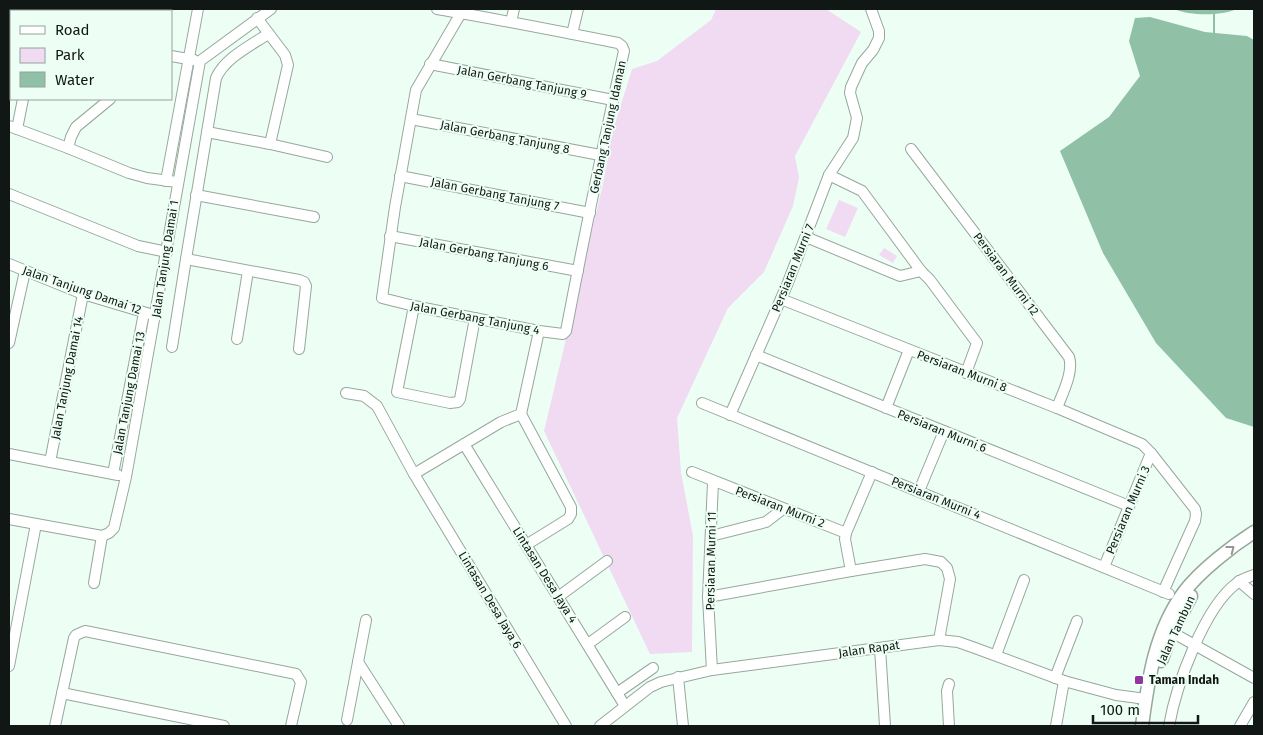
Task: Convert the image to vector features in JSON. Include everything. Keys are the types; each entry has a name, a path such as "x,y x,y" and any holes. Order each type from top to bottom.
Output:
{"main road":[{"name":"Jalan Tambun","path":"1142,726 1152,661 1184,592 1202,573 1254,532"},
{"path":"1166,593 1178,593 1202,573"},
{"path":"1166,593 1173,600 1168,628"}],"street":[{"path":"166,180 198,9"},
{"path":"172,56 200,62 271,9"},
{"path":"438,9 572,34 578,9"},
{"path":"511,22 514,9"},
{"name":"Persiaran Murni 7","path":"730,415 781,299 829,176 853,138 857,118 850,93 851,87 862,63 873,50 879,38 879,31 872,9"},
{"path":"390,236 416,90 461,13"},
{"path":"257,18 285,55 288,65 270,144"},
{"path":"172,347 216,78 228,61 268,34"},
{"name":"Gerbang Tanjung Idaman","path":"566,331 600,155 624,51 618,43 572,34"},
{"name":"Jalan Tanjung Damai 1","path":"102,536 110,533 114,528 126,477 167,252 177,182 200,62"},
{"name":"Jalan Gerbang Tanjung 9","path":"430,64 613,100"},
{"path":"23,100 13,127 137,176 177,182"},
{"path":"68,148 76,127 109,100"},
{"name":"Jalan Gerbang Tanjung 8","path":"411,120 600,155"},
{"path":"207,132 327,157"},
{"name":"Persiaran Murni 12","path":"911,149 1069,357 1071,363 1068,379 1057,408"},
{"name":"Jalan Gerbang Tanjung 7","path":"400,176 590,213"},
{"path":"829,176 862,191 921,271 978,343 966,373"},
{"path":"9,194 138,246 167,252"},
{"path":"196,195 314,217"},
{"name":"Jalan Gerbang Tanjung 6","path":"390,236 578,271"},
{"name":"Jalan Gerbang Tanjung 4","path":"390,236 382,297 384,299 539,331 563,334 566,331"},
{"path":"806,237 900,276 921,271"},
{"path":"186,259 299,280 306,284 299,349"},
{"name":"Jalan Tanjung Damai 12","path":"9,264 83,294 155,316"},
{"path":"9,343 25,271"},
{"path":"237,339 248,271"},
{"name":"Jalan Tanjung Damai 14","path":"50,462 83,294"},
{"name":"Persiaran Murni 8","path":"781,299 1057,408 1142,444 1151,453"},
{"path":"414,306 398,392 450,403 458,402 460,399 475,318"},
{"name":"Jalan Tanjung Damai 13","path":"113,474 144,312"},
{"path":"526,545 568,520 571,514 571,507 521,414 539,331"},
{"path":"886,408 909,350"},
{"name":"Persiaran Murni 6","path":"756,355 1129,506"},
{"name":"Lintasan Desa Jaya 6","path":"346,393 364,396 377,406 414,474 566,726"},
{"name":"Persiaran Murni 4","path":"702,403 1166,593"},
{"path":"414,474 501,422 521,414"},
{"path":"920,491 944,431"},
{"name":"Lintasan Desa Jaya 4","path":"464,444 625,706"},
{"path":"1151,453 1196,514 1195,521 1166,593"},
{"name":"Persiaran Murni 3","path":"1104,567 1151,453"},
{"path":"9,454 126,477"},
{"name":"Persiaran Murni 2","path":"692,472 713,482 846,533"},
{"path":"851,571 845,539 846,533 872,472"},
{"name":"Persiaran Murni 11","path":"712,670 708,597 713,482"},
{"path":"711,536 766,522 783,509"},
{"path":"9,519 102,536 94,583"},
{"path":"9,666 36,524"},
{"path":"708,597 851,571 925,560 941,562 947,568 950,579 940,640"},
{"path":"558,597 607,561"},
{"path":"1169,726 1173,703 1194,645 1219,601 1239,581 1254,575"},
{"path":"996,655 1024,580"},
{"path":"1239,581 1254,594"},
{"path":"588,644 625,618"},
{"path":"347,720 366,620"},
{"path":"1056,726 1060,679 1077,621"},
{"path":"1168,628 1194,645 1254,678"},
{"path":"54,726 74,638 85,631 296,674 301,682 292,726"},
{"name":"Jalan Rapat","path":"600,726 650,687 678,677 712,670 940,640 958,642 1060,679 1116,695 1147,695"},
{"path":"880,648 885,726"},
{"path":"358,662 400,726"},
{"path":"617,693 653,668"},
{"path":"678,677 683,726"},
{"path":"949,684 947,691 949,726"},
{"path":"62,693 224,726"},
{"path":"1240,726 1254,702"}],"green space":[{"path":"716,9 826,9 861,32 795,156 799,178 793,206 764,272 728,308 677,418 681,472 693,536 692,652 650,654 544,431 603,184 613,130 632,69 657,61 711,20"},
{"path":"839,200 858,208 845,237 826,229"},
{"path":"884,248 897,256 893,263 879,255"}],"water":[{"path":"1174,9 1237,9 1223,13 1206,14 1188,13"},
{"path":"1150,17 1205,32 1247,36 1254,40 1254,427 1226,418 1156,343 1103,253 1060,151 1109,117 1140,76 1129,41 1135,18"}],"waterway":[{"path":"1214,13 1214,33"}],"place":[{"name":"Taman Indah","path":"1139,680"}]}
